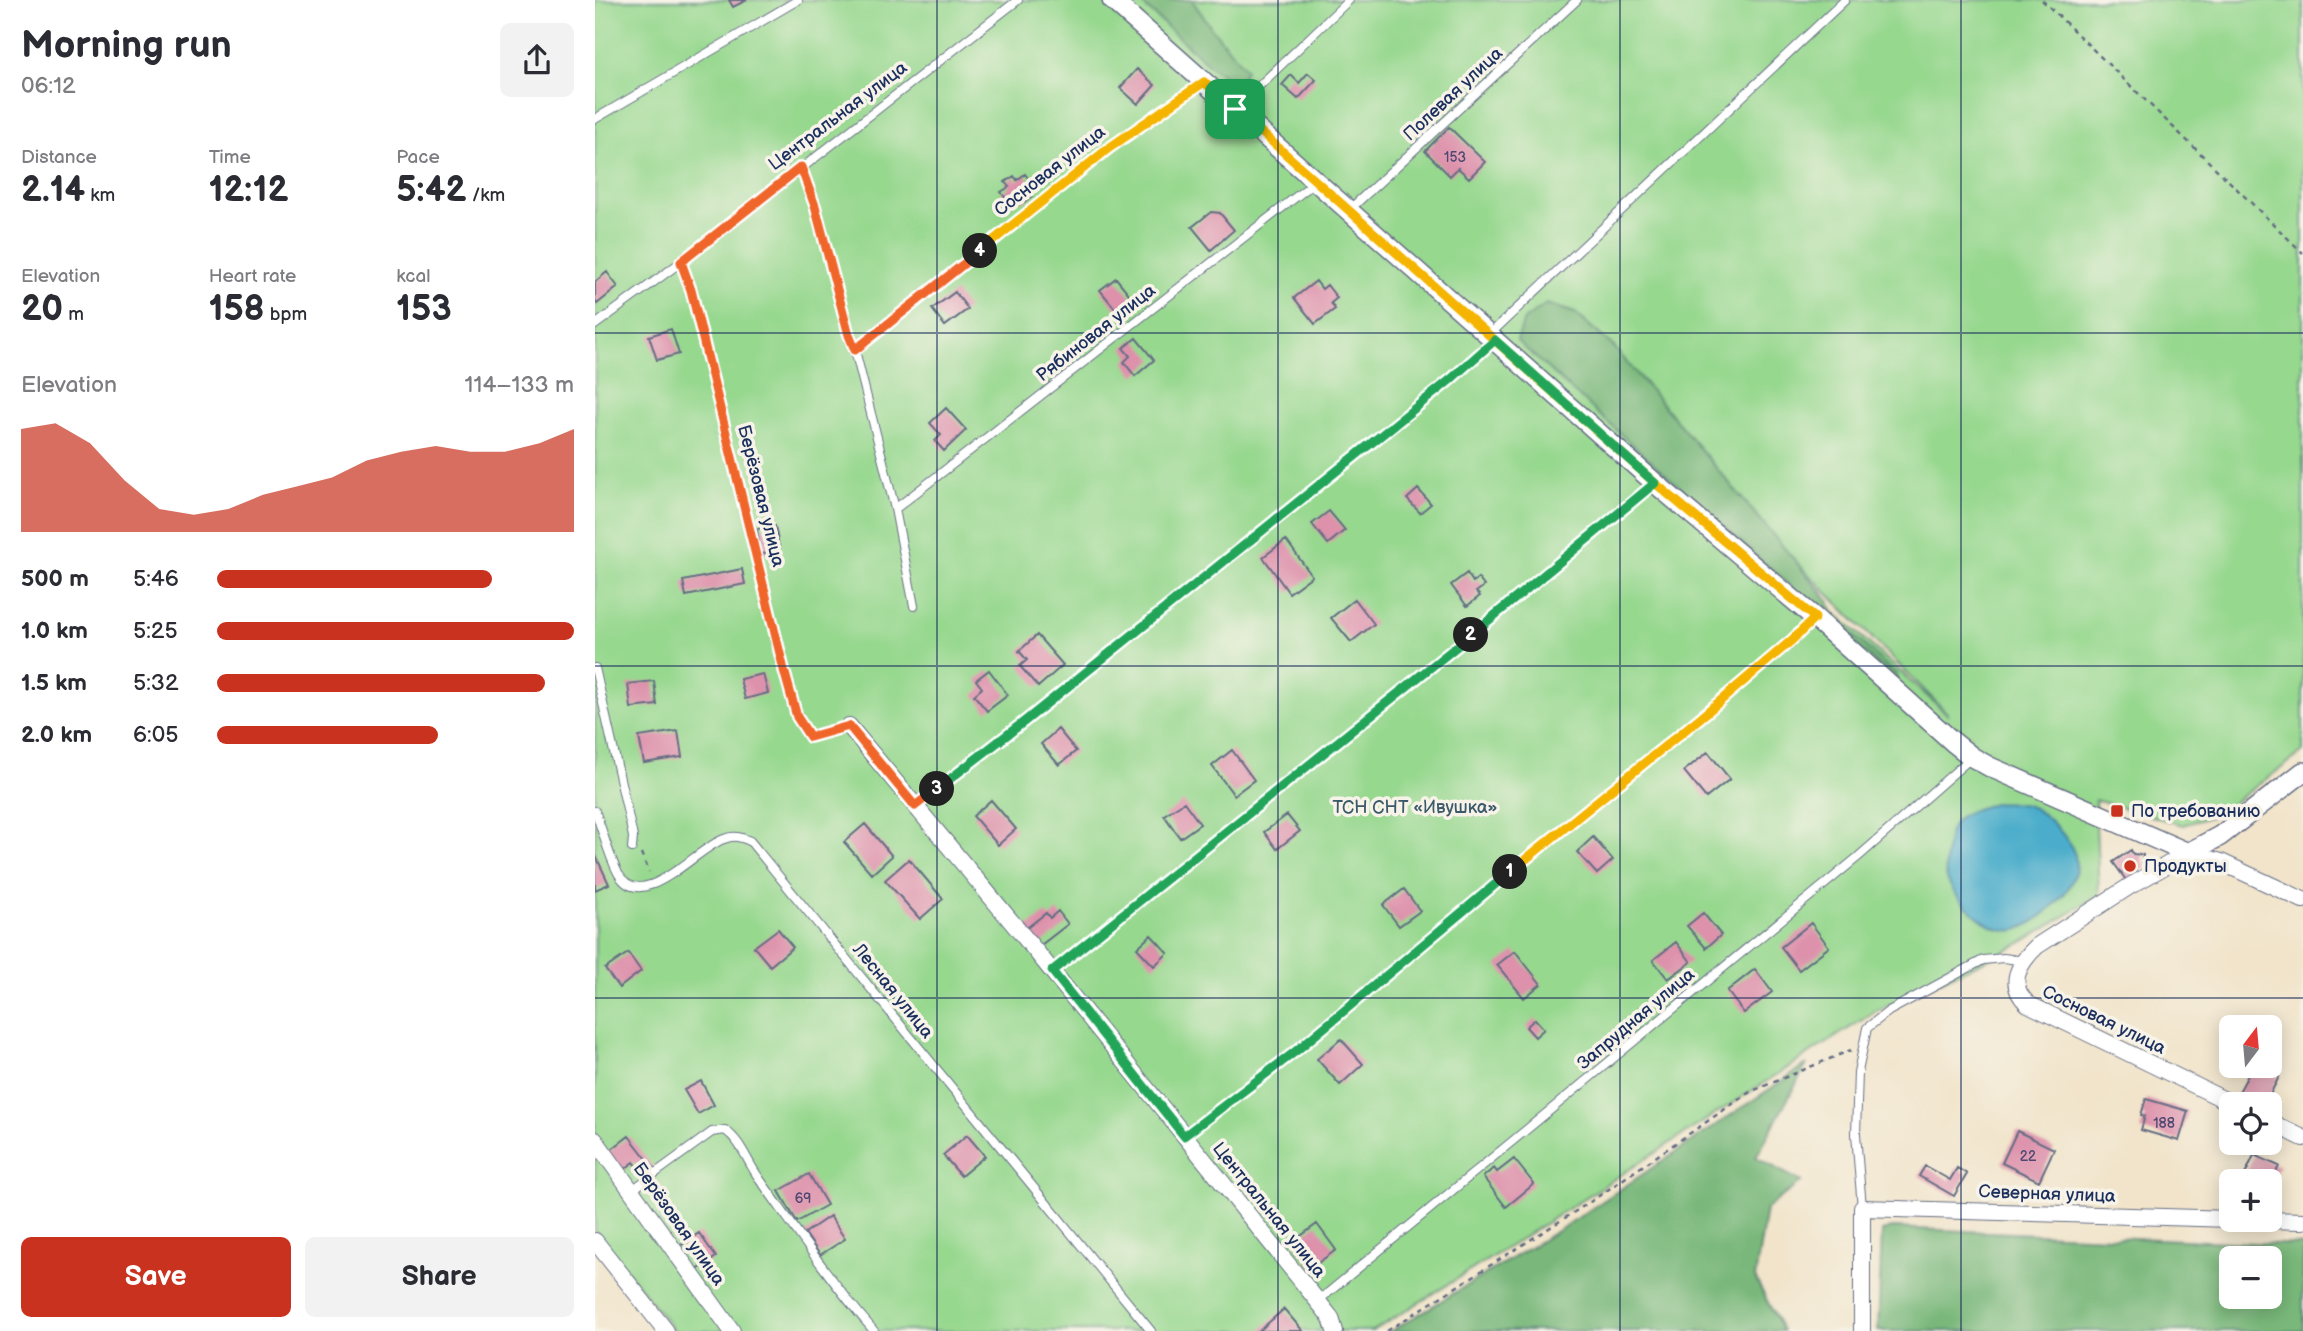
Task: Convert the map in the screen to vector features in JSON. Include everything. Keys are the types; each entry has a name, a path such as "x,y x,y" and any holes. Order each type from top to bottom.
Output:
{"street":[{"path":"1118,2 1204,82 1655,483 1815,618 1972,757 2188,853 2221,862 2303,900"},
{"name":"Центральная улица","path":"849,726 1052,971 1318,1301 1331,1318 1335,1331"},
{"path":"2023,961 2038,946 2130,886 2220,836 2303,772"},
{"name":"Сосновая улица","path":"2023,961 2019,967 2017,982 2019,996 2028,1004 2219,1097"},
{"path":"2282,1128 2303,1138"},
{"name":"Берёзовая улица","path":"595,1140 732,1331"},
{"path":"1862,1208 1862,1331"},
{"name":"Северная улица","path":"1862,1208 2219,1219"},
{"path":"2282,1220 2303,1221"},
{"path":"595,1241 666,1331"}],"lane":[{"path":"595,119 798,0"},
{"name":"Центральная улица","path":"595,325 957,50 1018,0"},
{"path":"1235,109 1349,0"},
{"name":"Полевая улица","path":"1349,210 1577,0"},
{"path":"915,806 1450,380 1845,0"},
{"name":"Сосновая улица","path":"855,350 1109,148 1204,82"},
{"path":"801,167 815,206 855,350 895,509 914,606"},
{"name":"Рябиновая улица","path":"895,509 1316,181"},
{"name":"Берёзовая улица","path":"681,262 691,290 792,704 810,737"},
{"path":"1052,971 1462,642 1655,483"},
{"path":"1184,1136 1296,1051 1487,890 1706,713 1815,618"},
{"path":"595,667 632,845"},
{"name":"Запрудная улица","path":"1318,1301 1858,857 1972,757"},
{"path":"595,811 597,825 624,881 641,889 653,885"},
{"name":"Лесная улица","path":"653,885 721,839 740,837 750,841 1151,1331"},
{"path":"1862,1208 1856,1134 1858,1072 1867,1028 1889,1011 1983,960 2004,958 2023,961"},
{"path":"632,1190 712,1132 725,1130 734,1136 755,1172 874,1331"}],"path":[{"path":"2042,0 2303,253"},
{"path":"810,737 849,726"},
{"path":"632,845 646,863 653,885"},
{"path":"1387,1331 1590,1202 1750,1091 1864,1045"}],"green space":[{"name":"ТСН СНТ «Ивушка»","path":"595,0 2303,0 2303,752 2218,814 2183,825 2095,800 2099,895 2017,945 1876,1011 1373,1331 674,1331 595,1230","holes":["1581,346 1947,713 1771,555"]},
{"path":"1143,0 1192,0 1212,29 1246,69 1239,83 1212,68 1143,5"},
{"path":"1546,304 1575,313 1614,347 1829,601 1834,618 1897,675 1896,681 1517,341 1524,320"},
{"path":"1807,1064 1756,1157 1801,1182 1766,1209 1755,1278 1783,1331 1391,1331 1567,1225"},
{"path":"1892,1228 2303,1245 2303,1331 1878,1331 1882,1231"}],"water":[{"path":"1994,803 2019,804 2034,808 2066,838 2076,864 2072,883 2056,903 2032,923 2009,931 1976,916 1951,887 1946,873 1947,843 1956,821 1971,811"}],"building":[{"path":"729,0 747,0 733,7"},
{"path":"1137,69 1155,85 1138,104 1120,88"},
{"path":"1308,73 1316,80 1298,99 1282,85 1291,75 1299,83"},
{"path":"1449,127 1485,162 1469,178 1458,168 1450,176 1425,151"},
{"path":"1025,174 1035,187 1029,192 1032,196 1024,202 1020,198 1011,205 1001,192 1009,187 1005,182 1014,176 1017,180"},
{"path":"1211,212 1220,213 1234,230 1211,250 1192,227"},
{"path":"607,272 618,287 597,304 595,282"},
{"path":"1116,278 1138,305 1122,317 1100,290"},
{"path":"1316,281 1322,289 1327,285 1337,298 1331,303 1335,309 1315,324 1294,298"},
{"path":"955,292 968,309 945,326 932,309"},
{"path":"671,329 679,354 657,360 649,336"},
{"path":"1136,338 1154,360 1135,376 1124,362 1130,356 1123,348"},
{"path":"946,408 966,430 944,451 935,441 941,435 930,423"},
{"path":"1418,489 1431,504 1420,513 1407,499"},
{"path":"1329,511 1345,530 1328,544 1312,524"},
{"path":"775,526 780,551 761,554 757,529"},
{"path":"1286,540 1312,576 1289,593 1263,557"},
{"path":"742,569 745,584 686,596 683,581"},
{"path":"1467,573 1473,582 1478,578 1484,586 1476,592 1480,596 1467,606 1451,585"},
{"path":"1355,599 1374,624 1351,642 1331,618"},
{"path":"1037,635 1063,665 1038,687 1020,666 1027,660 1019,651"},
{"path":"989,670 1008,695 987,711 974,695 982,688 976,680"},
{"path":"763,674 768,693 745,699 740,679"},
{"path":"654,681 657,705 631,708 628,684"},
{"path":"1058,729 1076,751 1059,765 1041,744"},
{"path":"678,731 682,757 644,763 639,737"},
{"path":"1232,750 1254,780 1234,795 1212,766"},
{"path":"1708,752 1730,779 1706,798 1684,771"},
{"path":"991,800 1016,829 998,845 973,816"},
{"path":"1184,802 1200,824 1180,838 1164,815"},
{"path":"1287,815 1300,831 1277,849 1264,832"},
{"path":"865,824 892,856 872,874 844,842"},
{"path":"1593,837 1613,860 1597,874 1577,852"},
{"path":"2131,850 2133,854 2143,855 2142,862 2146,867 2126,880 2113,862"},
{"path":"595,854 609,884 595,890"},
{"path":"909,859 943,899 920,919 885,880"},
{"path":"1404,889 1420,911 1399,926 1383,905"},
{"path":"1058,911 1068,924 1037,948 1023,931 1046,913 1050,918"},
{"path":"1703,913 1721,935 1706,948 1687,926"},
{"path":"1811,923 1829,947 1799,970 1781,947"},
{"path":"778,929 793,947 770,966 754,947"},
{"path":"1151,935 1168,953 1154,966 1137,948"},
{"path":"1676,942 1691,962 1668,979 1653,960"},
{"path":"1515,951 1541,984 1524,998 1497,965"},
{"path":"628,953 641,971 619,988 605,969"},
{"path":"1755,969 1772,992 1744,1013 1727,991"},
{"path":"1535,1019 1544,1029 1535,1037 1526,1027"},
{"path":"1341,1039 1363,1064 1340,1085 1317,1059"},
{"path":"2246,1078 2278,1078 2271,1092 2239,1092"},
{"path":"701,1081 714,1105 698,1114 684,1090"},
{"path":"2146,1099 2188,1111 2179,1141 2141,1130 2145,1116 2141,1115"},
{"path":"2017,1131 2054,1149 2039,1181 2002,1163"},
{"path":"967,1135 985,1156 961,1176 943,1155"},
{"path":"629,1136 654,1168 645,1175 634,1162 622,1171 608,1152"},
{"path":"2254,1155 2279,1166 2278,1169 2248,1169"},
{"path":"1514,1159 1534,1184 1506,1207 1483,1177 1494,1168 1497,1172"},
{"path":"1925,1166 1950,1180 1957,1168 1967,1174 1954,1196 1919,1176"},
{"path":"809,1174 827,1205 797,1222 779,1191"},
{"path":"830,1216 845,1239 820,1255 805,1233"},
{"path":"1317,1224 1336,1250 1312,1267 1294,1241"},
{"path":"699,1233 716,1257 697,1270 680,1246"},
{"path":"1284,1309 1303,1331 1259,1331"}],"place":[{"name":"По требованию","path":"2117,811"},
{"name":"Продукты","path":"2130,866"}],"route":[{"path":"1235,109 1204,82 1109,148 855,350 808,182 801,167 681,262 691,290 797,717 810,737 849,726 915,806 1450,380 1495,340 1655,483 1462,642 1052,971 1184,1136 1296,1051 1487,890 1706,713 1815,618 1655,483 1602,436 1497,342 1349,210 1338,200 1235,109"}]}
